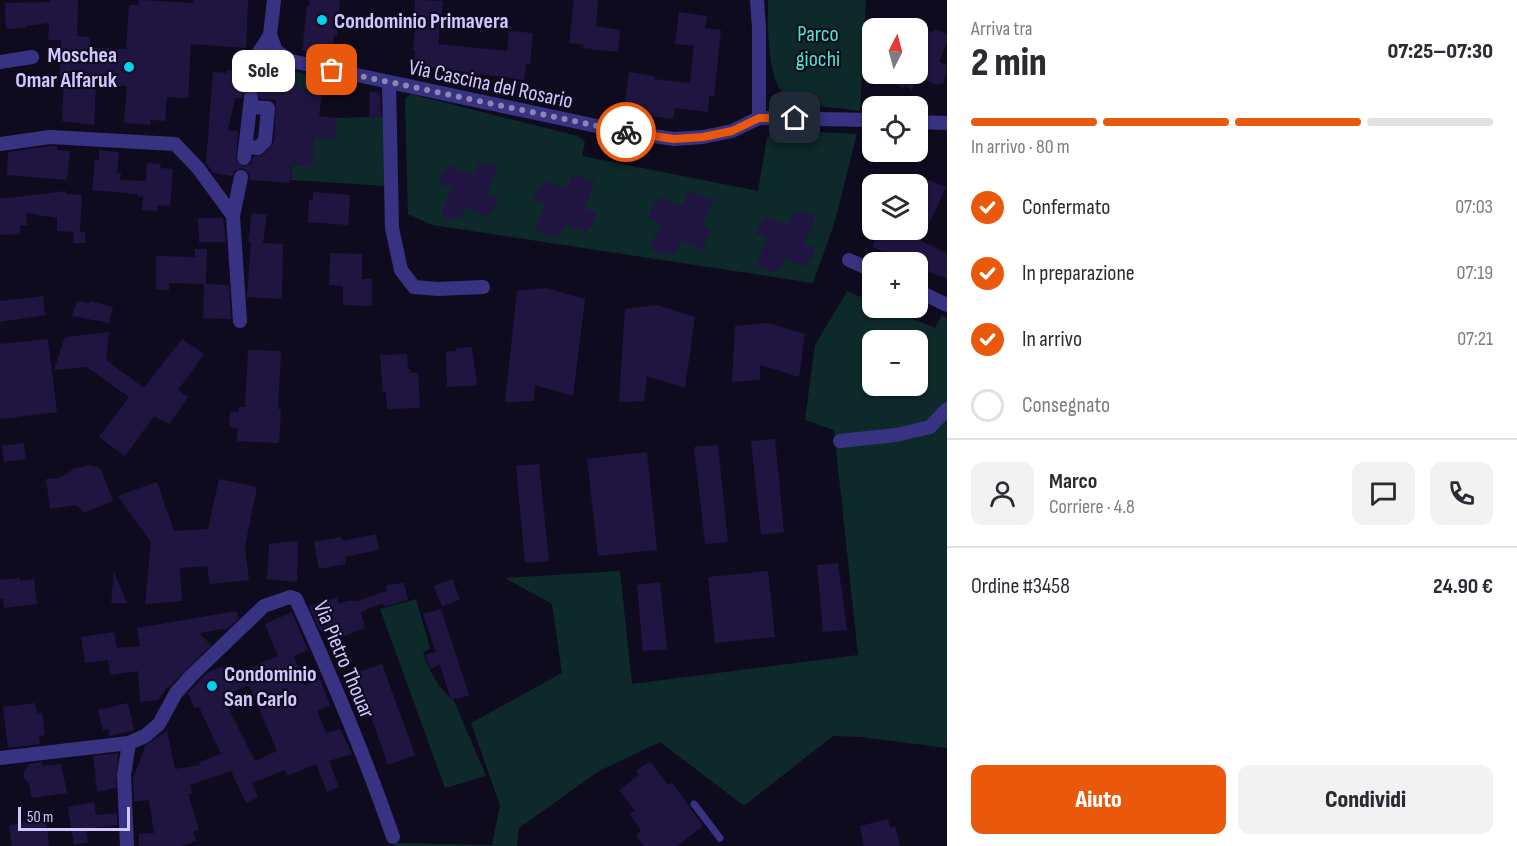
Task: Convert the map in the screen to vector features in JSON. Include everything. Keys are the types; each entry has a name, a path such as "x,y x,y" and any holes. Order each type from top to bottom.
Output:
{"street":[{"path":"252,69 253,62 270,35 274,0"},
{"path":"757,0 759,118 862,120"},
{"name":"Via Cascina del Rosario","path":"270,35 276,51 291,61 620,131 674,139 703,137 732,131 759,118"},
{"path":"0,62 32,57"},
{"name":"Via Cascina del Rosario","path":"389,83 392,228 401,270 414,287 438,290 483,287"},
{"path":"245,152 251,102"},
{"path":"928,122 947,123"},
{"path":"0,144 50,137 175,144 198,168 233,216"},
{"path":"240,321 233,216 241,177"},
{"path":"849,260 862,266"},
{"path":"928,296 947,305"},
{"path":"840,441 896,435 930,427 947,410"},
{"name":"Via Pietro Thouar","path":"0,758 129,743 146,736 159,724 171,700 186,681 264,606 290,597 296,600 328,670 371,773 393,837"},
{"path":"127,846 124,775 129,743"}],"lane":[{"path":"694,804 720,838"}],"green space":[{"name":"Parco giochi","path":"768,0 866,0 865,18 862,18 860,111 798,102 791,100 783,93 773,70"},
{"path":"295,71 344,83 344,95 298,89 298,84 295,83"},
{"path":"411,94 578,136 585,142 582,156 758,191 767,137 781,130 857,134 834,224 813,283 432,225 408,214 405,99"},
{"path":"384,117 386,186 291,180 294,136 334,139 336,118"},
{"path":"847,291 862,297 862,318 911,318 935,328 942,315 947,318 947,748 861,737 833,736 744,806 660,742 599,771 519,828 517,846 393,846 397,843 492,845 500,805 471,723 562,673 552,604 505,578 620,571 632,684 858,655 834,430 805,420 815,345"},
{"path":"416,599 430,648 423,653 425,660 439,685 454,701 486,776 445,788 380,609"}],"building":[{"path":"50,0 78,0 77,36 90,37 90,48 126,49 129,5 139,5 139,0 193,3 193,0 248,0 246,48 191,44 188,98 167,97 165,121 151,120 150,125 124,123 127,86 96,85 94,125 62,121 64,78 60,77 61,40 48,40 49,23 6,29 5,3 50,2"},
{"name":"Condominio Primavera","path":"310,0 340,0 337,36 334,35 331,53 302,51 307,6"},
{"path":"415,0 443,1 438,44 507,51 509,31 533,33 530,64 526,64 524,80 414,65 415,50 413,50 417,14 414,14"},
{"path":"574,0 598,0 596,26 620,30 618,52 583,48 584,45 569,43"},
{"path":"679,12 707,16 705,28 721,30 714,96 709,96 708,112 675,108 673,119 640,115 640,111 624,108 629,72 654,76 654,79 690,83 694,46 675,44"},
{"path":"935,29 947,34 947,43 939,62 947,65 944,82 937,85 928,81 928,30 933,32"},
{"path":"227,70 243,70 246,76 251,78 259,75 261,70 295,71 295,83 299,84 298,89 322,93 319,116 336,118 334,140 314,138 312,167 292,165 290,183 250,180 249,174 242,168 235,171 232,176 213,173 206,163 213,72 227,73","holes":["251,89 257,91 260,99 276,100 274,142 264,154 253,157 251,164 244,167 236,161 238,131 228,130 235,98 242,98 244,92"]},
{"path":"895,84 915,84 912,90 905,86 904,89"},
{"path":"370,91 380,93 381,117 369,117"},
{"path":"57,146 57,150 70,151 67,180 7,175 8,152"},
{"path":"99,150 119,152 117,173 121,173 120,180 146,181 147,163 161,164 160,168 173,169 170,206 157,205 157,211 142,210 143,197 138,194 92,190 95,159 99,160"},
{"path":"486,161 498,166 487,193 499,198 493,212 491,211 488,217 465,207 460,219 454,217 453,220 441,215 452,188 439,183 449,165 473,175 479,162 485,165"},
{"path":"572,175 578,177 579,175 595,182 584,208 597,213 591,228 589,227 586,233 565,224 561,234 552,238 535,230 546,204 533,199 538,188 541,190 545,180 566,189"},
{"path":"928,180 946,187 928,226"},
{"path":"66,191 66,194 82,195 80,232 85,232 85,243 73,243 74,232 57,231 57,218 26,213 27,225 20,225 20,234 0,235 0,199"},
{"path":"313,192 350,195 348,225 308,222 309,200 313,201"},
{"path":"688,192 693,194 694,192 713,200 702,226 711,230 703,250 681,241 677,252 665,255 650,248 661,223 648,218 655,202 659,203 661,197 682,206"},
{"path":"801,210 816,216 804,244 816,248 811,260 803,266 785,258 781,269 772,272 756,265 767,238 756,233 761,221 764,222 767,216 788,225 794,211 800,214"},
{"path":"252,213 267,215 263,243 283,244 282,299 247,297 251,242 248,242"},
{"path":"198,218 223,218 226,242 199,242"},
{"path":"875,240 921,240 947,253 947,279 928,271 928,252 884,252 872,247"},
{"path":"195,249 207,249 206,284 229,285 231,319 203,318 204,284 169,283 169,290 156,289 156,256 195,257"},
{"path":"330,253 362,254 362,279 372,279 372,306 343,305 343,286 329,285"},
{"path":"546,288 585,299 573,396 535,385 534,401 505,402 517,291"},
{"path":"43,296 45,315 0,322 0,301"},
{"path":"77,301 89,303 90,301 113,307 109,323 72,316"},
{"path":"657,305 695,317 685,388 647,376 644,401 619,402 625,309"},
{"path":"768,323 805,334 799,377 760,365 760,380 732,382 735,326"},
{"path":"109,332 106,360 144,388 182,339 204,354 178,390 188,397 169,424 154,416 125,456 99,437 129,397 87,367 54,370 65,337"},
{"path":"48,339 57,412 0,419 0,344"},
{"path":"472,347 477,385 447,387 446,352 456,351 456,348"},
{"path":"248,350 281,351 279,443 237,441 238,428 229,427 230,411 239,412 239,407 245,407"},
{"path":"407,354 408,369 411,373 418,373 420,408 387,409 380,355"},
{"path":"775,439 784,532 761,535 751,441"},
{"path":"24,443 26,459 4,462 2,446"},
{"path":"718,445 728,542 705,544 694,447"},
{"path":"647,452 657,550 598,556 587,459"},
{"path":"539,464 549,561 525,563 516,466"},
{"path":"91,465 102,472 113,501 83,513 75,505 50,509 46,479 59,478 76,468"},
{"path":"219,479 257,487 245,546 249,580 210,584 207,566 180,568 182,601 145,604 151,542 118,496 157,482 174,531 208,529"},
{"path":"376,534 379,550 345,557 346,564 319,569 314,542 341,537 342,541"},
{"path":"298,541 297,582 267,579 269,544"},
{"path":"838,563 847,630 823,632 817,565"},
{"path":"768,571 775,637 715,643 708,577"},
{"path":"114,572 127,603 111,603"},
{"path":"20,578 20,581 34,579 37,604 4,608 3,599 0,599 0,580"},
{"path":"452,579 460,599 442,607 434,586"},
{"path":"660,582 667,649 643,651 637,585"},
{"path":"404,583 408,600 384,607 383,603 361,612 365,628 339,638 335,626 320,631 309,606 337,597 338,604 357,601 387,591 386,585"},
{"path":"441,609 469,695 451,700 440,664 430,669 425,655 436,652 423,614"},
{"path":"237,611 238,619 228,628 199,633 211,645 167,687 158,700 140,702 138,671 110,675 108,660 85,663 81,637 114,632 117,648 140,646 137,628"},
{"path":"292,612 308,650 294,656 304,685 320,679 330,705 317,711 326,733 340,729 352,754 329,761 339,787 327,792 316,764 287,776 285,770 252,783 258,797 246,803 231,771 190,785 192,793 188,794 199,830 193,832 196,841 181,846 139,846 139,834 154,833 149,800 134,802 133,778 144,746 167,731 175,769 200,765 199,762 221,754 199,707 194,708 188,693 207,673 223,666 227,678 278,656 265,624","holes":["246,686 250,687 277,751 255,761 223,697"]},
{"path":"382,664 415,755 388,765 356,673"},
{"path":"35,703 37,714 42,713 45,735 39,736 40,744 8,748 3,707"},
{"path":"128,703 134,730 110,736 108,729 103,730 98,710"},
{"path":"118,753 116,788 97,792 93,756"},
{"path":"650,761 668,785 672,782 703,826 677,846 644,846 636,835 641,831 630,814 635,811 619,790 639,775 636,771"},
{"path":"42,762 43,766 61,764 67,793 32,798 24,772 29,764"},
{"path":"94,802 96,815 117,813 117,825 86,829 88,842 74,845 68,807"},
{"path":"888,819 890,828 895,826 900,846 864,846 860,826"},
{"path":"46,820 49,846 12,846 9,825"}],"tunnel":[{"path":"251,98 252,69"}],"way so far":[{"path":"332,70 626,132"}],"place":[{"name":"Condominio Primavera","path":"322,20"},
{"name":"Moschea Omar Alfaruk","path":"129,67"},
{"name":"Sole","path":"332,70"},
{"name":"Condominio San Carlo","path":"212,686"}],"route":[{"path":"626,132 674,139 703,137 732,131 759,118 795,118"}]}
